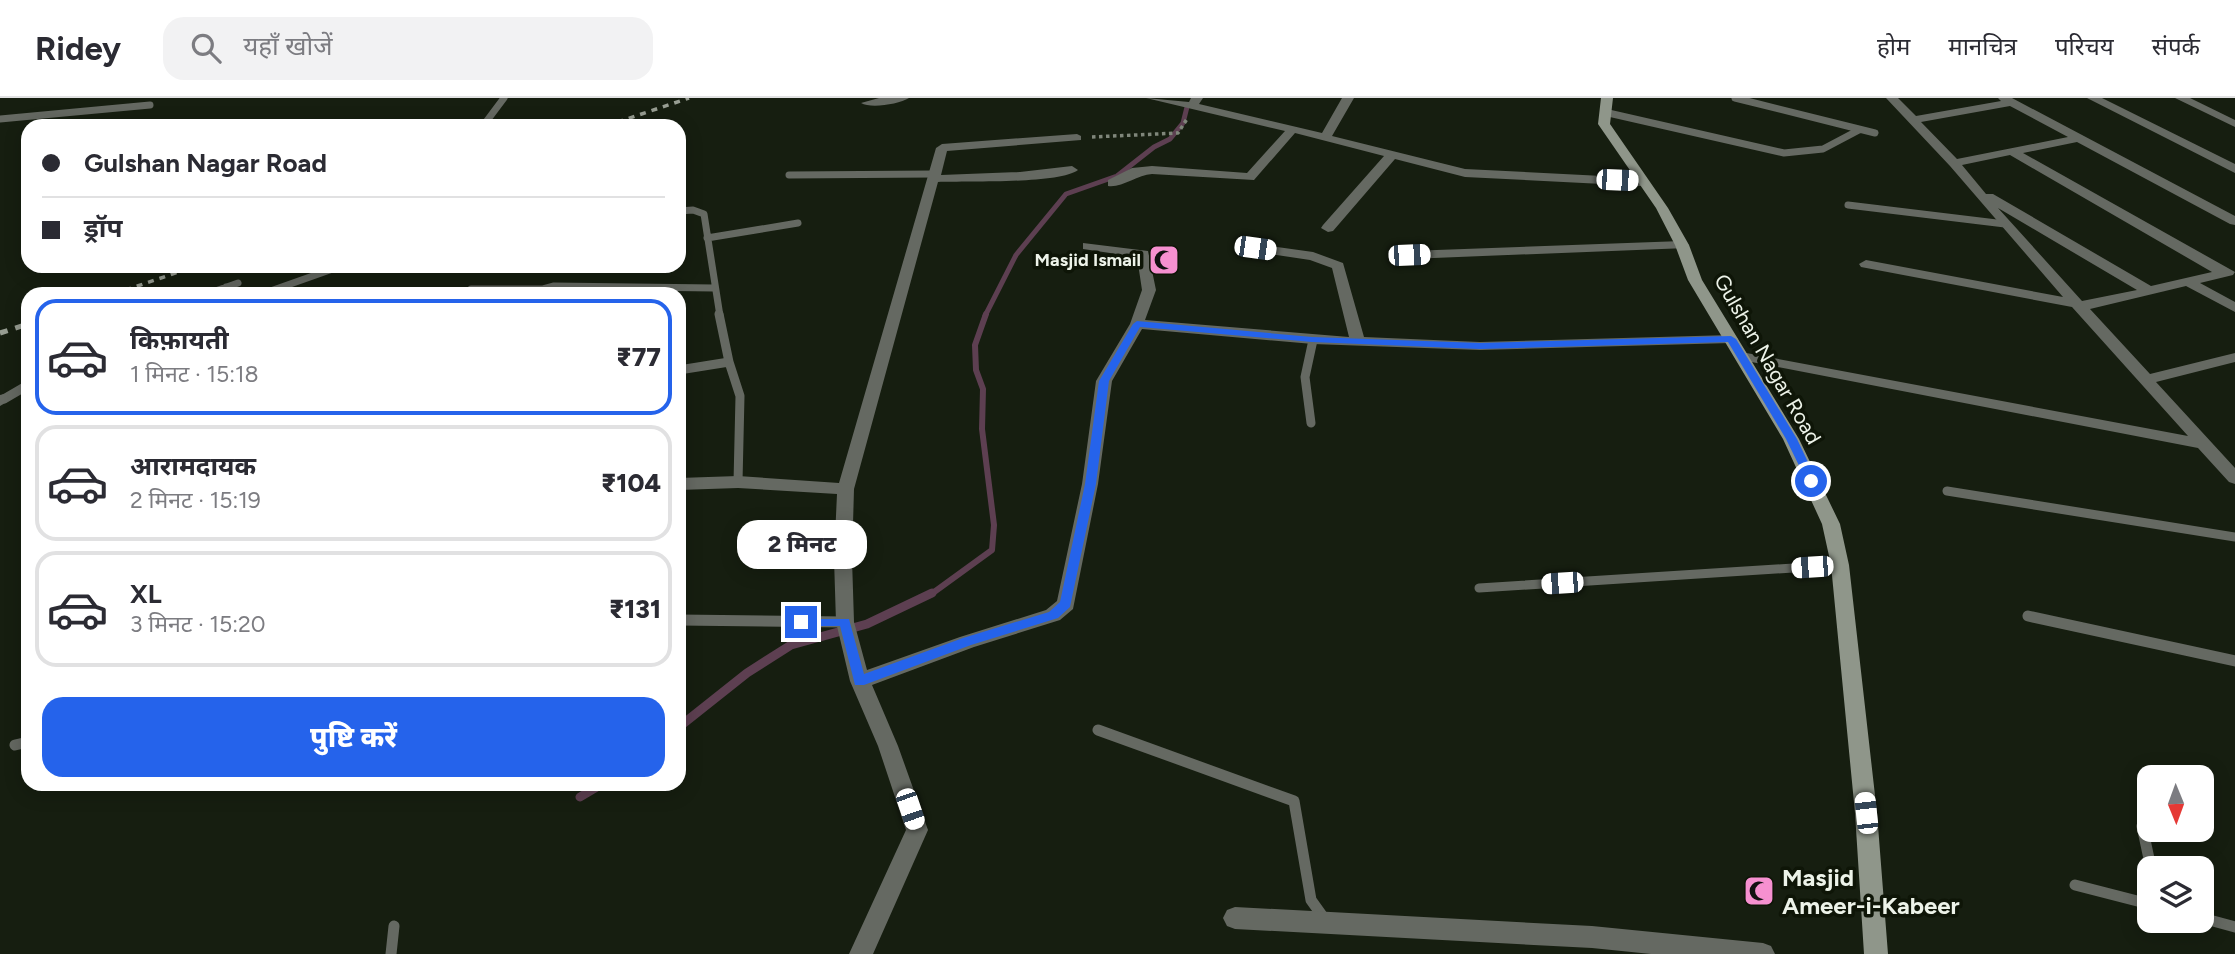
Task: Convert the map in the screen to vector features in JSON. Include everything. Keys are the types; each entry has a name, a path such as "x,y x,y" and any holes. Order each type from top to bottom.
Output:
{"street":[{"path":"867,103 903,98"},
{"path":"1152,98 1194,102 1391,156 1465,173 1642,181"},
{"path":"1325,137 1348,98"},
{"path":"1892,98 1954,163 2144,380 2235,478"},
{"path":"2096,100 2115,98"},
{"path":"2181,98 2235,124"},
{"path":"1913,120 2008,100 2235,221"},
{"path":"2096,100 2235,169"},
{"name":"Gulshan Nagar Road","path":"1605,105 1604,124 1662,208 1682,245 1695,280 1791,439 1831,524 1840,565 1866,813 1876,954"},
{"path":"1112,183 1136,172 1152,170 1250,177 1293,128"},
{"path":"861,954 917,830 888,746 860,681 845,622 843,559 846,489 942,148 1077,138"},
{"path":"1954,163 2079,138"},
{"path":"2009,150 2230,272"},
{"path":"1328,228 1391,156"},
{"path":"933,176 1034,177 1072,170"},
{"path":"1980,192 2149,291"},
{"path":"1409,255 1682,245"},
{"path":"860,681 967,642 1053,615 1066,604 1090,484 1104,381 1137,324 1149,290 1143,254 1088,246"},
{"path":"1255,248 1313,256 1338,266 1357,340"},
{"path":"1866,264 2080,306 2230,272"},
{"path":"2189,282 2235,308"},
{"path":"1137,324 1312,340 1480,346 1731,339"},
{"path":"1741,356 2182,441 2205,443"},
{"path":"2144,380 2235,357"},
{"path":"2217,456 2235,455"},
{"path":"686,484 738,482 846,489"},
{"path":"1235,918 1592,937 1763,954"}],"lane":[{"path":"488,119 504,98"},
{"path":"1735,98 1875,133"},
{"path":"1605,105 1784,153 1825,149 1858,130"},
{"path":"0,119 150,106"},
{"path":"789,175 933,176"},
{"path":"1848,205 2005,224"},
{"path":"686,210 704,214 714,288 729,362 740,396 738,482"},
{"path":"707,238 798,223"},
{"path":"282,287 321,273"},
{"path":"226,287 238,283"},
{"path":"526,287 634,287"},
{"path":"686,288 714,288"},
{"path":"1311,422 1305,377 1312,340"},
{"path":"686,369 729,362"},
{"path":"2,400 21,389"},
{"path":"1947,491 2235,537"},
{"path":"1479,588 1840,565"},
{"path":"2028,616 2235,662"},
{"path":"686,620 845,622"},
{"path":"1098,730 1294,802 1311,900 1329,924"},
{"path":"15,745 21,744"},
{"path":"2075,885 2137,901"},
{"path":"2214,921 2235,927"},
{"path":"391,954 394,926"}],"path":[{"path":"1077,138 1178,133"}],"waterway":[{"path":"986,314 1016,255 1066,194 1117,176 1154,147 1170,139 1183,123 1187,107"},
{"path":"930,595 992,550 994,525 982,429 983,389 976,370 975,345 986,314"},
{"path":"686,721 747,673 791,645 867,624 932,593"},
{"path":"580,797 590,791"}],"railway":[{"path":"627,119 689,98"},
{"path":"134,287 176,273"},
{"path":"0,333 21,326"}],"place":[{"name":"Masjid Ismail","path":"1164,260"},
{"name":"Masjid Ameer-i-Kabeer","path":"1759,891"}],"route":[{"path":"801,622 845,622 860,681 967,642 1053,615 1066,604 1090,484 1104,381 1137,324 1312,340 1480,346 1731,339 1791,439 1811,481"}]}
